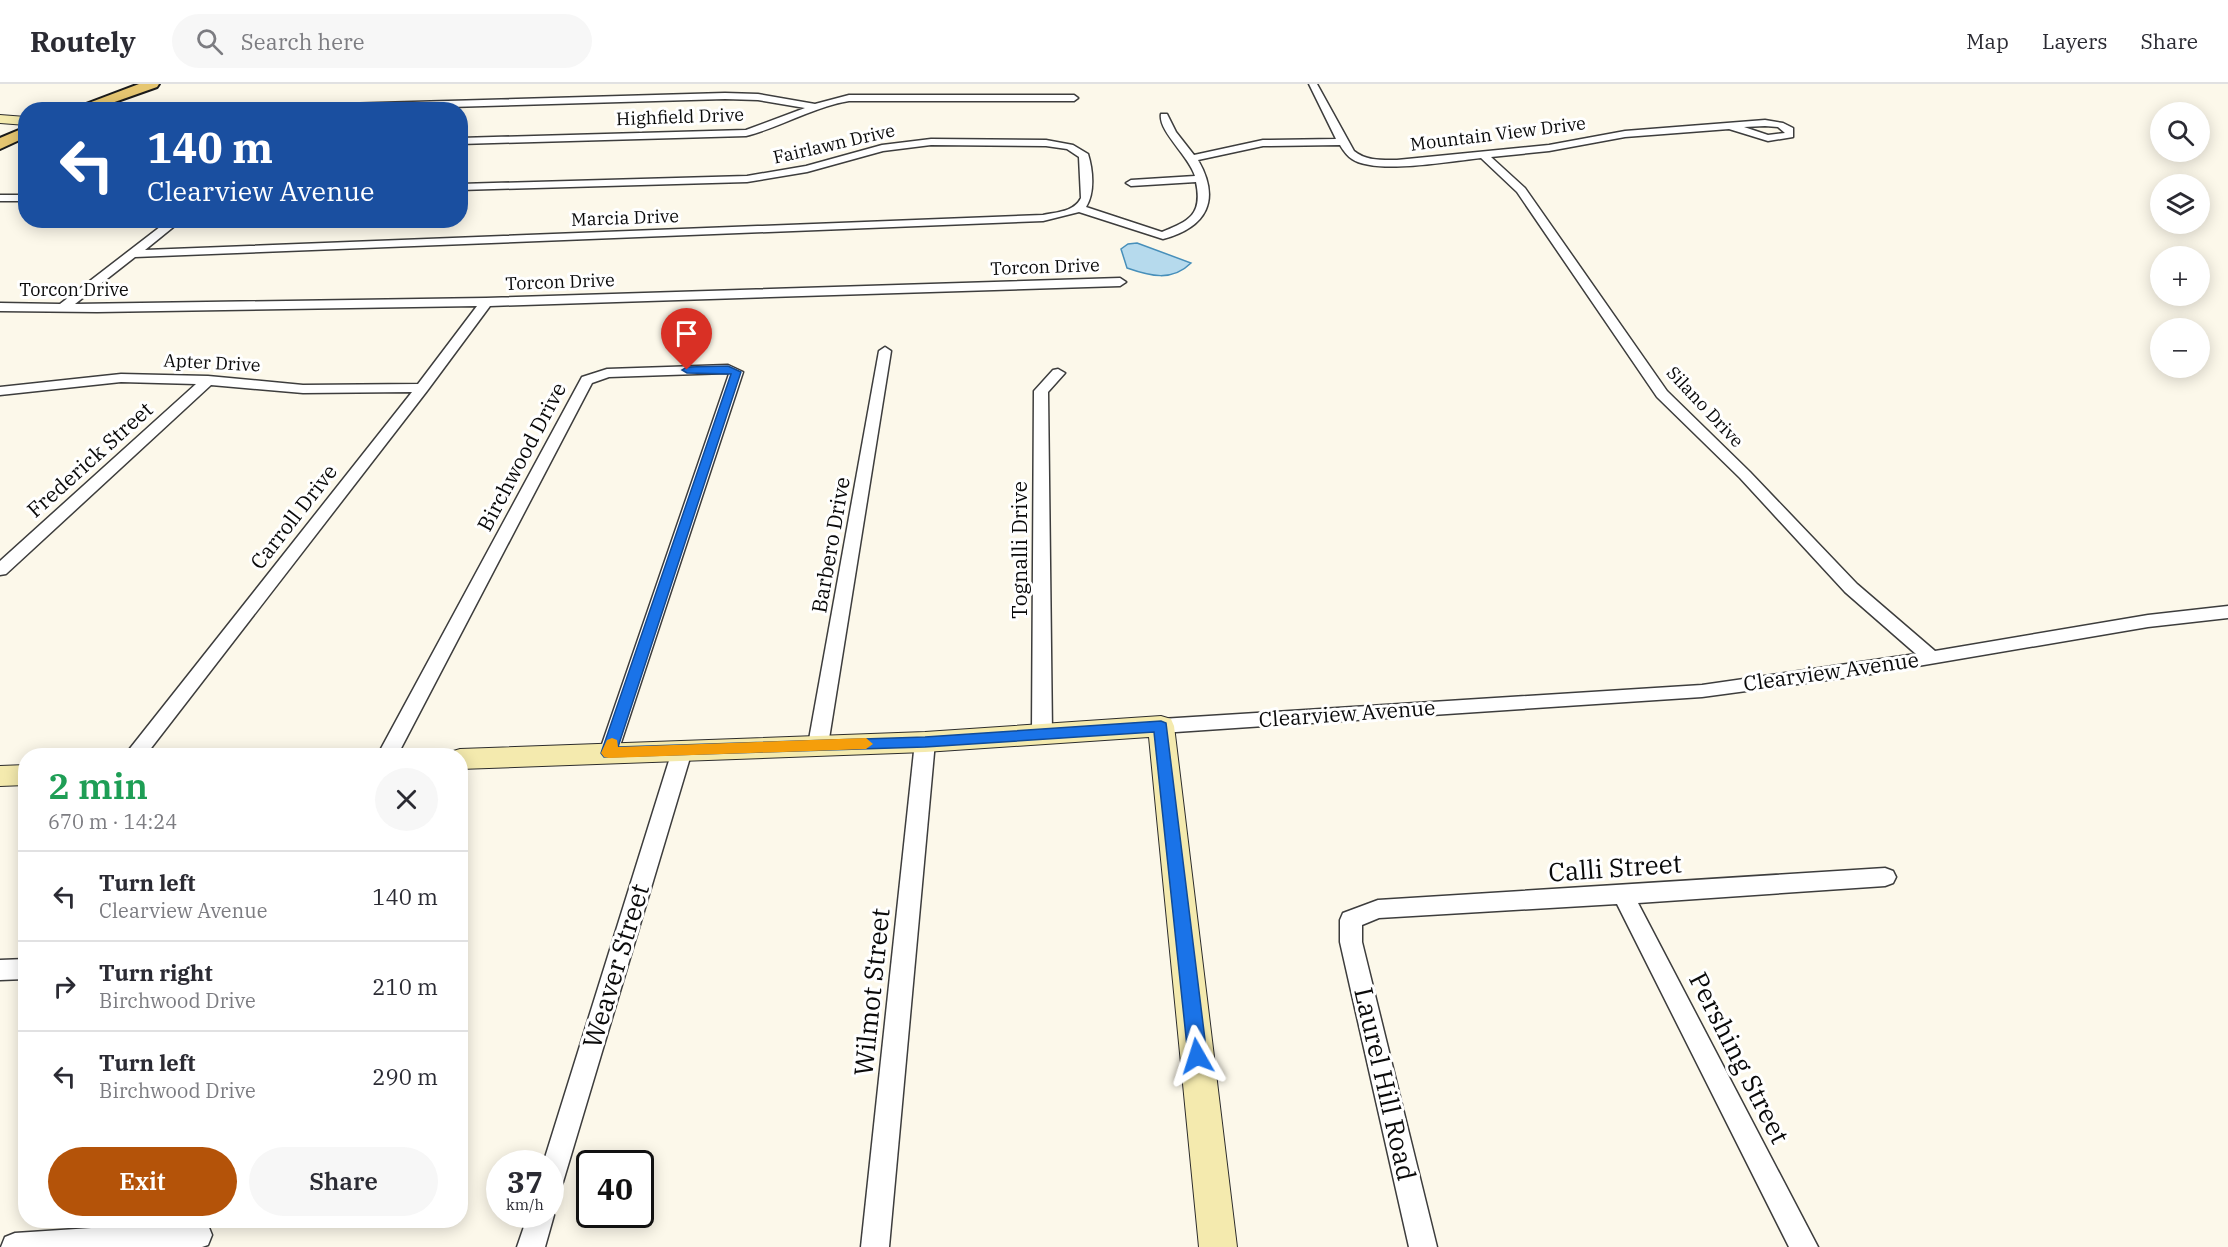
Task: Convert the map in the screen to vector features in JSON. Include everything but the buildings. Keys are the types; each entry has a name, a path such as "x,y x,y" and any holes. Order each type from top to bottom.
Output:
{"main road":[{"path":"100,102 152,84"},
{"path":"0,144 18,135"}],"street":[{"name":"Mountain View Drive","path":"1313,84 1351,154 1356,158 1374,162 1397,163 1549,148 1625,134 1765,123 1780,125 1790,130 1790,135 1768,138 1730,126"},
{"path":"468,103 715,96 758,97 812,106"},
{"name":"Highfield Drive","path":"468,141 746,133 765,128 812,106 832,100 863,97 1074,98"},
{"path":"1080,209 1113,216 1148,232 1163,236 1201,214 1205,206 1201,179 1192,158 1166,126 1164,116"},
{"path":"0,119 18,120"},
{"name":"Fairlawn Drive","path":"468,187 747,179 807,170 882,148 931,142 1062,145 1083,154 1089,190 1080,209"},
{"path":"1192,158 1263,143 1344,142"},
{"name":"Silano Drive","path":"1483,154 1521,190 1662,394 1745,475 1851,588 1932,658"},
{"path":"1131,183 1201,179"},
{"path":"0,198 18,198"},
{"name":"Marcia Drive","path":"133,254 1043,218 1080,209"},
{"path":"62,308 167,228"},
{"name":"Torcon Drive","path":"0,307 486,302 1120,282"},
{"name":"Carroll Drive","path":"140,748 422,388 486,302"},
{"name":"Barbero Drive","path":"818,745 885,351"},
{"name":"Birchwood Drive","path":"391,748 587,380 607,373 728,369 736,372 609,753"},
{"name":"Tognalli Drive","path":"1042,734 1041,391 1058,373"},
{"name":"Apter Drive","path":"0,391 121,378 208,380 303,389 422,388"},
{"name":"Frederick Street","path":"0,570 208,380"},
{"name":"Clearview Avenue","path":"468,759 925,742 1702,691 1932,658 2148,621 2228,612"},
{"path":"1161,726 1218,1247"},
{"name":"Wilmot Street","path":"875,1247 925,742"},
{"name":"Weaver Street","path":"560,1150 682,751"},
{"path":"0,776 18,775"},
{"name":"Calli Street","path":"1351,920 1378,909 1885,877"},
{"name":"Pershing Street","path":"1623,895 1804,1247"},
{"name":"Laurel Hill Road","path":"1351,920 1352,942 1423,1247"},
{"path":"0,970 18,969"},
{"path":"531,1247 536,1228"},
{"path":"15,1247 198,1234"}],"water":[{"path":"1137,243 1191,263 1176,273 1160,276 1127,268 1121,249 1128,244"}],"slow traffic":[{"path":"612,744 609,753 866,744"}],"route":[{"path":"687,370 728,369 736,372 609,753 925,742 1161,726 1197,1056"}]}
